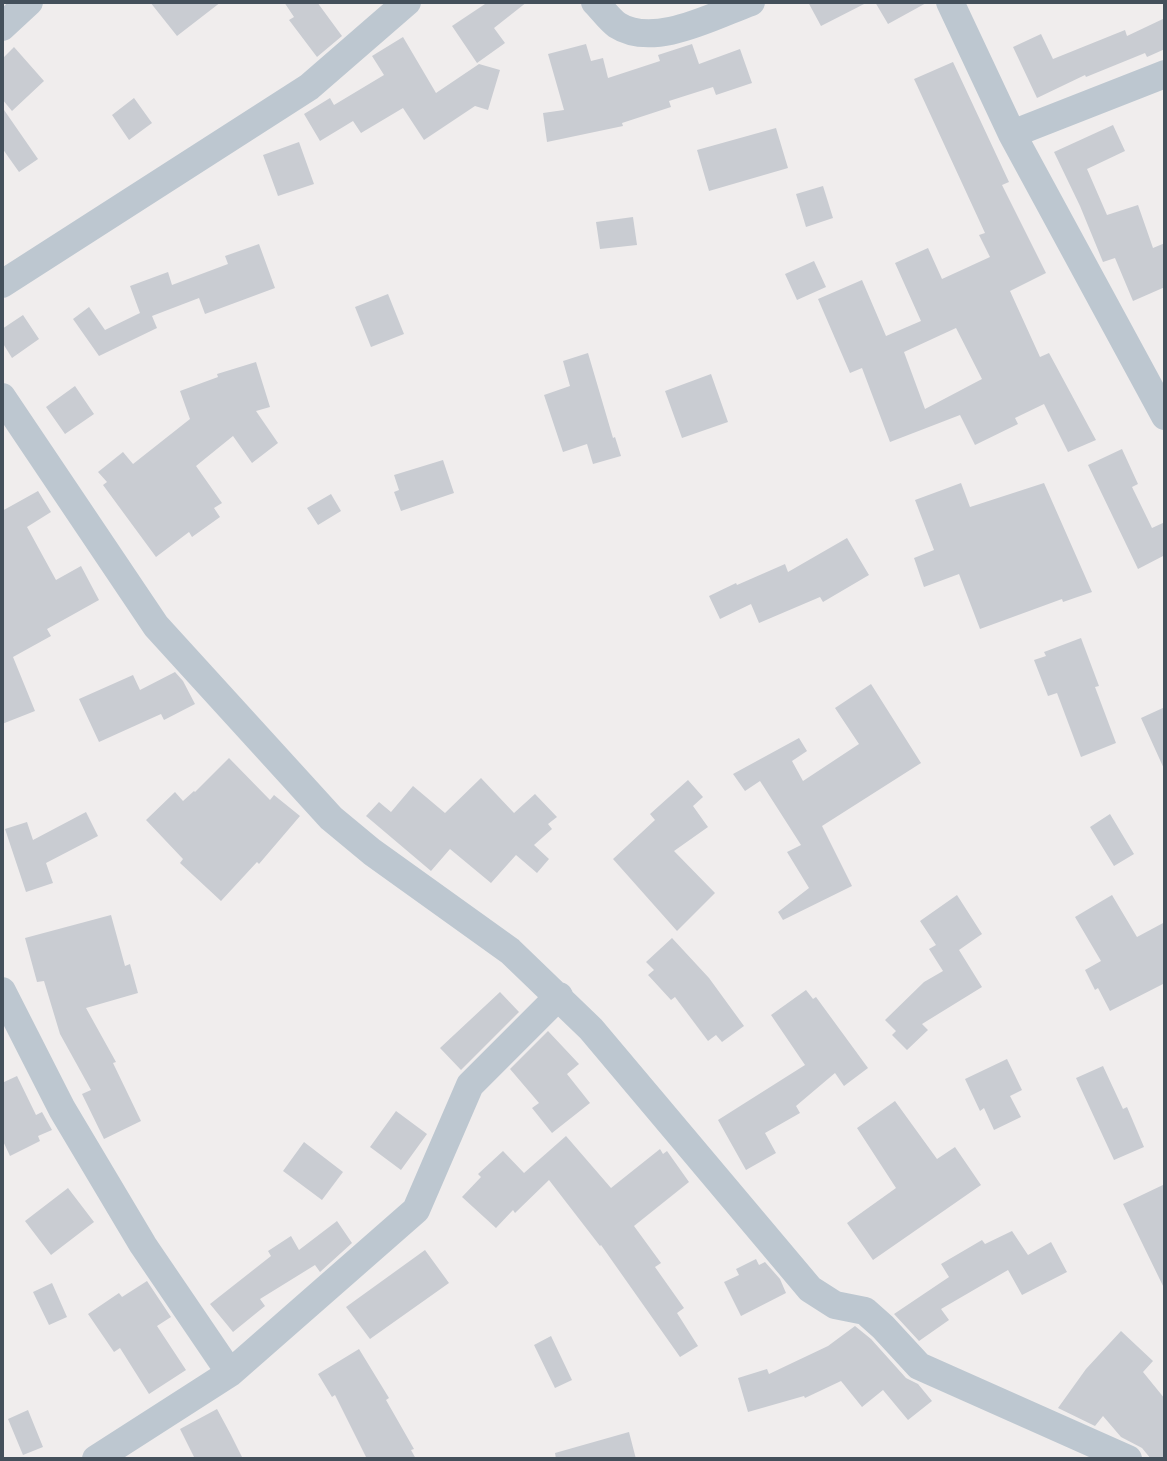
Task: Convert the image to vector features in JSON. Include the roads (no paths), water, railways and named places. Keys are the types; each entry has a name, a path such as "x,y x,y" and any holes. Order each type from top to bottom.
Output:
{"street":[{"path":"2,27 29,2"},
{"path":"2,284 309,87 407,2"},
{"path":"595,2 618,26 651,35 677,29 751,2"},
{"path":"952,3 1012,134 1152,368 1165,416"},
{"path":"1012,134 1165,74"},
{"path":"2,397 156,626 331,818 372,852 510,951 559,996 591,1029 810,1289 835,1305 865,1311 919,1366 1128,1459"},
{"path":"2,991 62,1109 127,1218 230,1373"},
{"path":"96,1459 230,1373 416,1210 470,1085 559,996"}]}
